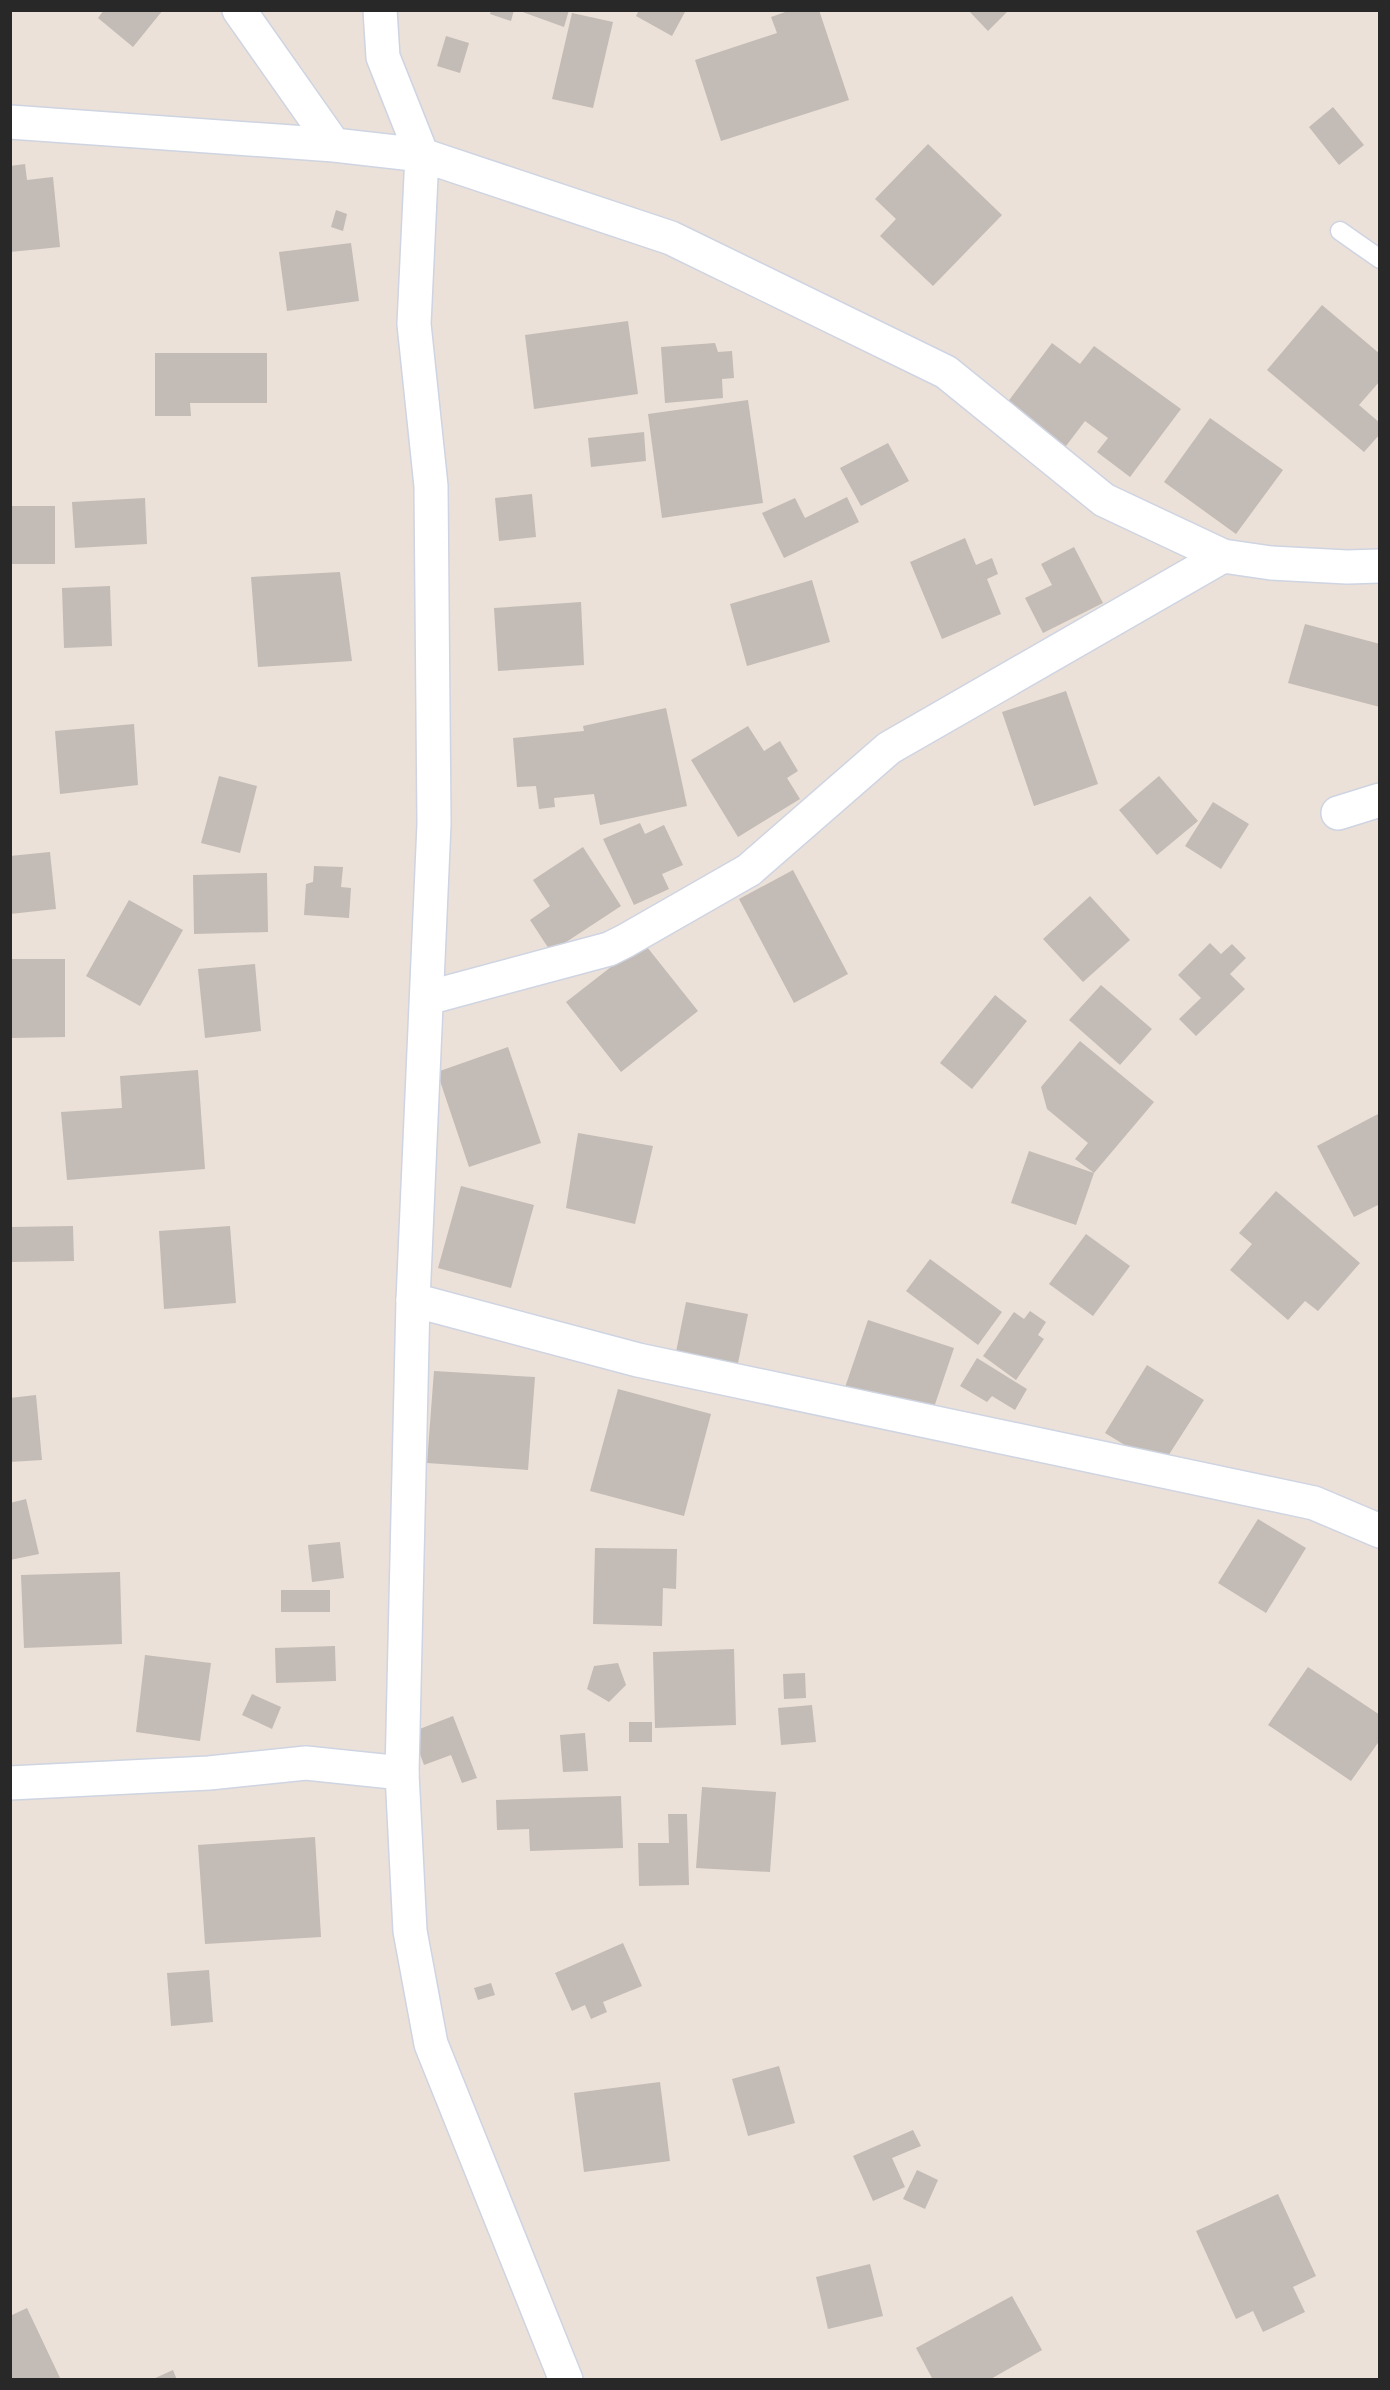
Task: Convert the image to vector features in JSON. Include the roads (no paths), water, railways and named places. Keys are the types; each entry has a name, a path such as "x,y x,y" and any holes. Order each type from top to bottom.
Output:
{"street":[{"path":"238,10 334,145"},
{"path":"380,10 383,57 422,155 414,324 431,486 434,824 413,1300 402,1773 410,1931 431,2044 566,2379"},
{"path":"10,122 334,145 422,155 671,238 946,372 1104,500 1223,556 1271,563 1347,567 1380,566"},
{"path":"427,998 609,949 625,941 749,870 890,748 1223,556"},
{"path":"1338,813 1380,800"},
{"path":"413,1300 638,1360 1314,1503 1380,1532"},
{"path":"10,1783 209,1773 306,1763 402,1773"}],"lane":[{"path":"1340,231 1380,259"}]}
